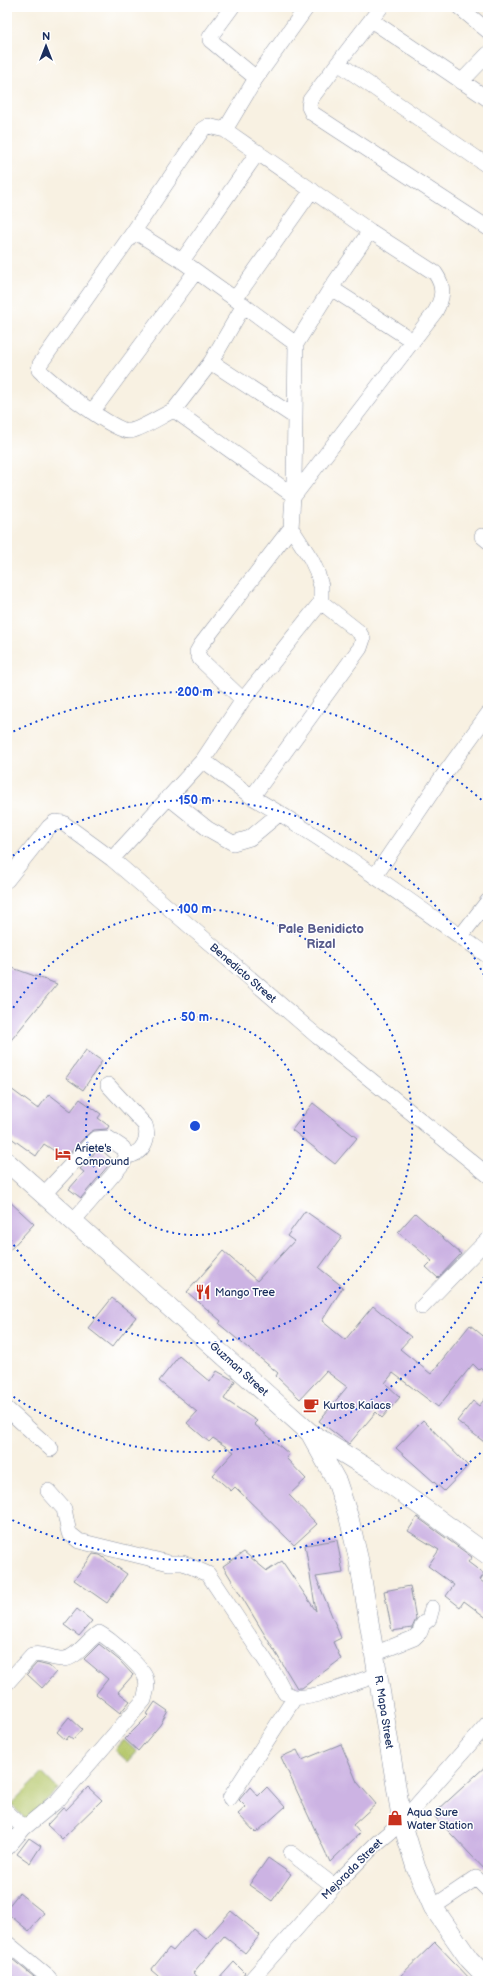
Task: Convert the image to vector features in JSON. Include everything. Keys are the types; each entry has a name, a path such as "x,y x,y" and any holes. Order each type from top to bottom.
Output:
{"main road":[{"name":"Guzman Street","path":"7,1162 74,1220 309,1432 375,1473 488,1555"},
{"name":"R. Mapa Street","path":"309,1432 337,1482 350,1518 359,1561 402,1822 416,1868 433,1907 469,1959 488,1979"}],"street":[{"path":"232,7 210,37 210,40 256,78"},
{"path":"225,130 256,78 307,7"},
{"path":"380,7 310,100 309,106 312,113 488,228"},
{"path":"459,7 488,32"},
{"path":"371,20 488,99"},
{"path":"461,82 488,54"},
{"path":"338,63 488,166"},
{"path":"294,496 413,341 442,300 443,290 440,280 435,273 370,231 312,190 258,152 225,130 208,126 203,129 134,231 40,364 39,370 42,374 92,412 120,429 129,432 141,428 174,410 210,362 239,302 312,190"},
{"path":"182,261 258,152"},
{"path":"134,231 182,261 296,344"},
{"path":"243,700 200,659 197,652 201,644 291,528 294,496 296,344 331,288 370,231"},
{"path":"92,412 196,271"},
{"path":"331,288 413,341"},
{"path":"210,362 295,417"},
{"path":"174,410 294,496"},
{"path":"112,859 203,760 243,700 321,602 321,586 317,572 311,559 291,528"},
{"path":"252,797 360,648 363,640 358,632 321,602"},
{"path":"375,876 440,780 488,714"},
{"path":"203,760 252,797 280,813 375,876 488,956"},
{"path":"168,797 208,829 233,843 250,838 280,813"},
{"name":"Benedicto Street","path":"7,880 49,827 55,822 63,823 112,859 318,1037 488,1175"},
{"path":"460,937 488,901"},
{"path":"74,1220 127,1156 133,1155 140,1150 148,1138 146,1125 108,1085"},
{"path":"44,1194 95,1139 108,1138 123,1148 127,1156"},
{"path":"422,1307 488,1239"},
{"path":"7,1409 51,1449"},
{"path":"48,1491 64,1509 70,1533 79,1540 169,1563 183,1563 208,1574 277,1678 285,1693 295,1697 324,1692 378,1675"},
{"path":"374,1654 414,1638 420,1632 423,1624 429,1619 432,1608"},
{"path":"7,1683 32,1655 38,1653 60,1659 72,1657 90,1638 99,1633 108,1638 146,1676 148,1688 144,1700 58,1800 24,1828 7,1848"},
{"path":"230,1798 295,1697"},
{"name":"Mejorada Street","path":"250,1981 334,1886 377,1843 402,1822 488,1723"},
{"path":"7,1812 24,1828"},
{"path":"291,1853 334,1886"},
{"path":"433,1907 476,1878 488,1890"},
{"path":"7,1943 49,1978"}],"green space":[{"path":"124,1740 137,1752 128,1762 115,1750"},
{"path":"42,1773 58,1789 26,1820 11,1804"}],"building":[{"path":"7,966 57,984 7,1045"},
{"path":"86,1050 102,1061 83,1090 66,1078"},
{"path":"7,1086 38,1109 49,1094 71,1111 80,1099 101,1114 98,1118 109,1126 107,1129 94,1130 89,1133 65,1158 44,1144 36,1156 7,1135"},
{"path":"313,1103 357,1138 335,1164 292,1130"},
{"path":"99,1148 113,1160 81,1198 69,1189 84,1172 80,1169"},
{"path":"7,1199 34,1224 7,1253"},
{"path":"305,1211 342,1237 319,1268 343,1287 322,1321 345,1340 373,1306 411,1337 400,1349 431,1374 470,1325 488,1340 488,1374 481,1368 479,1370 473,1364 438,1407 393,1373 385,1383 400,1397 382,1418 376,1412 349,1444 319,1421 347,1387 326,1371 300,1399 276,1376 278,1373 219,1324 221,1321 187,1292 223,1251 257,1281 294,1241 287,1236"},
{"path":"415,1213 461,1254 438,1278 426,1267 432,1261 398,1232"},
{"path":"112,1298 136,1317 112,1347 88,1328"},
{"path":"179,1356 210,1382 217,1371 235,1381 224,1399 257,1421 254,1424 289,1454 286,1458 306,1479 289,1495 317,1524 294,1545 235,1487 231,1491 213,1475 234,1452 213,1438 209,1442 187,1423 197,1412 159,1381"},
{"path":"488,1395 488,1445 457,1421 473,1401 479,1406"},
{"path":"423,1420 468,1466 444,1491 396,1448"},
{"path":"417,1517 472,1557 468,1562 484,1574 480,1580 488,1586 488,1619 464,1601 460,1607 446,1596 454,1585 428,1566 439,1550 408,1531"},
{"path":"337,1540 343,1573 316,1577 341,1638 333,1642 341,1659 302,1688 297,1688 223,1566 244,1552 267,1571 282,1561 316,1611 305,1545"},
{"path":"93,1554 100,1555 127,1574 107,1603 74,1580"},
{"path":"410,1586 416,1619 412,1628 392,1631 384,1591"},
{"path":"77,1609 92,1621 79,1636 64,1625"},
{"path":"99,1644 119,1660 133,1675 118,1692 130,1701 120,1713 96,1694 108,1679 84,1659"},
{"path":"37,1663 49,1666 56,1672 42,1688 27,1674"},
{"path":"155,1702 168,1711 160,1725 138,1751 125,1739 149,1715 147,1714"},
{"path":"69,1717 82,1729 73,1739 69,1736 66,1740 57,1732"},
{"path":"341,1744 357,1782 376,1804 353,1825 360,1833 330,1862 281,1757 297,1750 302,1760"},
{"path":"488,1764 488,1873 435,1817 440,1812 438,1810"},
{"path":"88,1787 102,1800 62,1839 47,1825 63,1808 66,1810"},
{"path":"250,1787 258,1796 267,1787 285,1807 256,1833 238,1814 246,1807 239,1800"},
{"path":"29,1838 41,1846 30,1863 17,1854"},
{"path":"268,1858 291,1874 272,1901 249,1885"},
{"path":"19,1893 44,1913 29,1931 7,1913 7,1908"},
{"path":"231,1911 260,1935 245,1953 224,1936 193,1973 203,1981 164,1981 151,1970 169,1948 173,1951 193,1928 206,1939"},
{"path":"435,1942 472,1981 395,1981"},
{"path":"7,1955 39,1981 7,1981"},
{"path":"234,1962 245,1973 240,1981 217,1981"}],"place":[{"name":"Ariete's Compound","path":"63,1154"},
{"name":"Mango Tree","path":"203,1292"},
{"name":"Kurtos Kalacs","path":"311,1405"},
{"name":"Aqua Sure Water Station","path":"395,1818"}],"district":[{"name":"Pale Benidicto Rizal","path":"321,936"}]}
